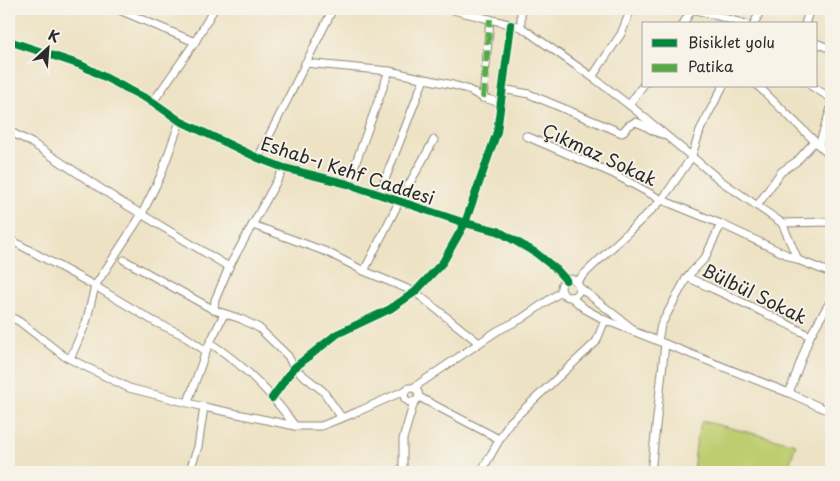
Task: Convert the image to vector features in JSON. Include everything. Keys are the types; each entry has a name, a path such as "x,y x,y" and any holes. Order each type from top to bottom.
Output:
{"street":[{"path":"9,15 12,9"},
{"path":"117,9 195,42"},
{"path":"153,102 195,42 214,9"},
{"path":"258,158 334,9"},
{"path":"450,9 521,27 592,77 629,105 721,182 782,223 798,260"},
{"path":"521,9 521,27"},
{"path":"592,77 621,34 631,9"},
{"path":"684,22 692,9 712,12 740,22"},
{"path":"755,22 761,9"},
{"path":"806,22 810,9"},
{"path":"483,98 490,19"},
{"path":"272,398 294,368 338,334 390,310 415,292 443,262 465,223 497,132 511,25"},
{"name":"Eshab-ı Kehf Caddesi","path":"9,41 81,65 153,102 180,121 258,158 284,168 348,184 465,223 498,231 556,269 566,280"},
{"path":"818,44 831,49"},
{"path":"305,63 389,71 467,89 483,98 502,103"},
{"path":"348,184 389,71"},
{"path":"379,195 424,79"},
{"path":"629,105 642,87"},
{"path":"571,297 577,294 577,285 662,200 691,158 701,128 722,88"},
{"path":"760,88 831,157"},
{"path":"814,88 831,98"},
{"path":"502,89 529,94 622,132 635,122 665,136"},
{"path":"757,206 781,172 817,143 831,108"},
{"path":"70,359 86,323 95,286 142,214 161,175 180,121"},
{"path":"9,131 32,143 229,267"},
{"name":"Çıkmaz Sokak","path":"526,136 612,172 662,200 831,273"},
{"path":"364,271 399,202 434,140"},
{"path":"214,310 215,300 229,267 284,168"},
{"path":"782,223 831,222"},
{"path":"253,224 327,252 364,271 415,292 479,343"},
{"path":"650,472 662,342 661,325 687,277 705,258 721,224"},
{"path":"9,238 155,322 181,334 206,351"},
{"path":"124,260 214,310 241,319 259,328 288,356 294,368 323,391 342,418"},
{"name":"Bülbül Sokak","path":"687,277 779,319 810,336"},
{"path":"639,333 573,280 566,280 562,284 562,291 566,296 571,297 581,306 605,320 829,409"},
{"path":"9,316 20,322 64,356 129,388 204,407 295,426 321,426 409,389 562,291"},
{"path":"581,306 591,296"},
{"path":"789,393 810,336 831,300"},
{"path":"825,312 831,318"},
{"path":"188,402 206,351 224,314"},
{"path":"481,472 509,423 596,342 605,320"},
{"path":"210,343 225,353 272,398 295,426"},
{"path":"384,401 413,398 434,374"},
{"path":"409,389 404,394 499,439"},
{"path":"405,470 403,439 413,398 417,390 409,389"},
{"path":"189,472 198,447 204,407"}],"green space":[{"path":"702,421 796,444 787,472 693,472 697,436"}],"marked path":[{"path":"483,98 490,19"}],"cycle path":[{"path":"272,398 294,368 337,334 390,309 415,292 443,262 465,223 497,132 511,25"},
{"path":"9,41 81,65 153,102 180,121 258,158 284,168 348,184 465,223 498,231 536,253 566,280"}]}
